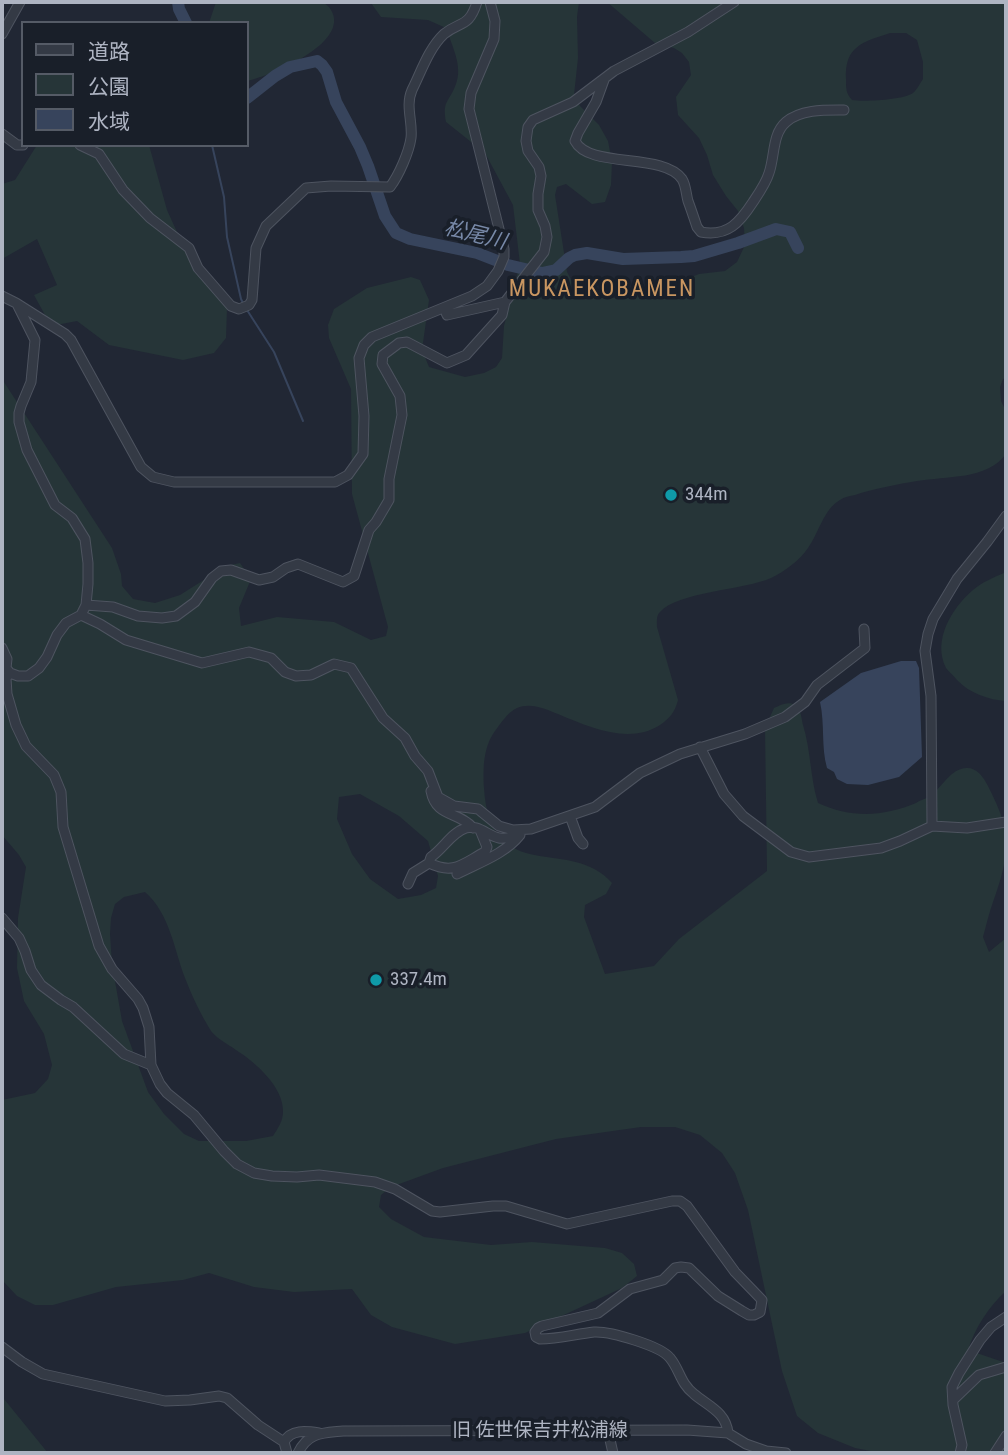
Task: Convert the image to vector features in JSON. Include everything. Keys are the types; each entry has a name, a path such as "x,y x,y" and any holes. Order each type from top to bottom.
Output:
{"street":[{"path":"2,34 20,2"},
{"path":"84,147 99,154 124,190 150,218 189,248 198,268 231,306 239,309 252,300 256,248 266,226 306,188 390,187 399,176 411,137 410,94 432,49 445,34 465,23 477,2"},
{"path":"2,296 71,340 141,467 153,477 174,482 335,482 348,475 363,454 364,416 359,358 364,345 372,337 472,296 487,286 504,257 469,109 471,93 494,39 495,21 490,2"},
{"path":"86,605 113,607 138,616 162,618 176,615 195,602 212,578 221,571 232,570 259,580 273,577 298,564 343,582 354,576 369,530 389,500 389,479 402,415 400,396 382,364 383,355 399,342 407,342 447,363 466,355 502,315 505,302 544,252 547,237 538,210 541,176 528,151 528,127 533,120 573,102 614,71 688,32 734,2"},
{"path":"604,79 596,102 578,133 575,141 578,146 585,151 656,165 675,173 683,180 697,227 701,232 710,234 732,228 741,220 769,173 777,135 789,119 818,110 844,110"},
{"path":"2,134 21,145"},
{"path":"2,286 35,340 31,382 19,413 27,450 55,505 72,519 85,539 88,563 86,605 81,615 66,623 57,635 40,668 28,676 18,676 6,668"},
{"path":"444,308 447,315 505,302"},
{"path":"932,826 932,696 926,658 928,634 933,620 957,579 1006,516"},
{"path":"81,615 126,640 202,663 249,652 271,657 285,672 296,676 311,675 334,664 351,668 383,718 405,738 428,771 438,797 454,806 478,809 499,826 513,830 531,829 595,807 640,773 680,754 745,734 785,717 805,702 817,685 865,648 864,629"},
{"path":"2,648 7,659 7,694 16,725 26,746 54,775 61,792 63,827 99,946 112,969 143,1008 149,1027 151,1065 167,1093 194,1115 237,1164 254,1173 297,1177 320,1175 375,1182 395,1189 432,1211 506,1206 567,1224 680,1201 687,1206 735,1272 762,1300 760,1312 749,1315 718,1296 689,1268 681,1267 675,1268 663,1280 630,1289 598,1313 537,1328 536,1337 540,1339 597,1332 648,1344 669,1356 682,1382 723,1417 728,1433"},
{"path":"700,747 724,794 743,816 791,852 809,857 881,848 932,826 967,828 1006,822"},
{"path":"429,863 439,868 452,869 485,852 486,847 477,829 468,821 438,807 431,795 431,779"},
{"path":"570,816 583,844"},
{"path":"408,884 413,873 429,863 431,857 466,828 477,829 499,838 516,836 520,830"},
{"path":"457,874 514,842 520,835 520,830"},
{"path":"2,918 19,937 31,970 41,985 73,1007 124,1054 151,1065"},
{"path":"960,1453 962,1445 952,1387 991,1327 1006,1317"},
{"path":"2,1348 43,1374 166,1401 219,1396 227,1398 258,1425 284,1442 287,1453"},
{"path":"953,1400 979,1375 1006,1367"},
{"name":"旧 佐世保吉井松浦線","path":"284,1442 290,1434 298,1432 704,1430 728,1433 746,1444 766,1451 786,1453"},
{"path":"608,1431 613,1453"},
{"path":"298,1453 303,1443 320,1433"},
{"path":"995,1453 1006,1436"}],"green space":[{"path":"216,2 323,2 331,10 334,22 330,34 305,56 248,81 248,21 210,21"},
{"path":"579,2 574,95 580,106 599,125 608,141 612,162 611,185 605,202 592,204 566,184 557,187 555,195 567,272 575,287 581,292 611,298 631,297 699,274 725,271 737,262 745,245 744,228 738,211 713,175 699,138 678,115 676,97 691,75 689,62 674,48 655,43 607,2 1006,2 1006,378 1000,387 1001,401 1006,411 1006,454 998,462 977,473 928,479 843,498 829,510 805,552 781,572 759,582 695,596 669,605 660,612 657,619 678,700 667,720 648,731 622,734 596,728 543,708 522,706 507,715 491,738 485,758 484,788 490,819 501,838 516,849 576,862 595,869 612,883 606,894 585,905 584,917 605,974 654,966 679,939 767,871 765,728 774,708 790,703 799,709 818,803 830,808 867,814 891,811 928,797 952,774 962,769 973,769 983,778 999,809 1006,834 1003,868 983,937 989,952 1006,938 1006,1291 983,1318 968,1350 1006,1363 1006,1453 881,1453 855,1448 818,1433 797,1416 782,1371 748,1210 735,1173 722,1153 700,1135 675,1127 641,1127 556,1139 443,1168 391,1187 381,1195 379,1207 391,1219 424,1237 491,1245 532,1242 605,1248 622,1253 634,1264 637,1276 622,1288 525,1333 455,1344 392,1327 371,1315 352,1289 294,1292 254,1287 209,1273 183,1280 116,1287 53,1305 35,1305 17,1296 2,1280 2,1100 35,1093 48,1079 52,1065 44,1034 24,1001 17,968 18,918 26,867 2,835 2,379 112,548 122,586 133,599 155,603 180,595 226,566 240,563 251,579 239,608 241,626 277,617 334,622 371,640 386,636 388,627 352,494 351,389 329,338 328,325 334,309 367,288 411,277 420,280 429,300 422,350 429,367 465,377 484,373 496,367 502,358 504,326 520,264 513,205 485,153 446,122 446,105 456,84 458,70 446,28 428,20 381,17 371,3","holes":["890,33 906,33 917,40 923,62 923,79 914,92 908,95 883,100 852,100 847,91 848,60 857,47","360,794 399,816 428,841 438,876 436,888 421,895 398,899 370,879 352,854 337,819 339,797","145,892 153,901 166,921 188,985 211,1031 252,1061 279,1093 283,1112 273,1136 246,1141 199,1141 184,1134 164,1114 148,1092 122,1021 112,964 111,918 115,904 124,897"]},
{"path":"36,147 150,147 167,210 177,232 199,267 222,294 227,308 226,338 214,353 183,360 109,345 77,321 51,326 34,295 57,285 37,239 2,259 2,184 15,180"},
{"path":"1006,572 1006,701 980,695 962,685 946,668 941,647 946,625 965,597 980,585"},
{"path":"2,1395 4,1399 48,1453 2,1453"}],"water":[{"path":"901,661 916,661 919,668 922,757 899,777 868,785 847,784 837,779 834,772 827,768 820,702 861,673"}],"waterway":[{"name":"松尾川","path":"178,2 185,21"},
{"name":"松尾川","path":"248,97 290,67 317,61 322,65 327,72 336,102 368,166 385,216 396,233 410,239 477,253 508,265 542,273 556,270 575,255 587,253 623,259 694,256 776,229 790,232 798,248"},
{"path":"212,147 224,197 227,237 244,305"},
{"path":"247,310 274,352 303,421"}],"place":[{"name":"344m","path":"671,495"},
{"name":"337.4m","path":"376,980"}],"district":[{"name":"MUKAEKOBAMEN","path":"602,290"}]}
